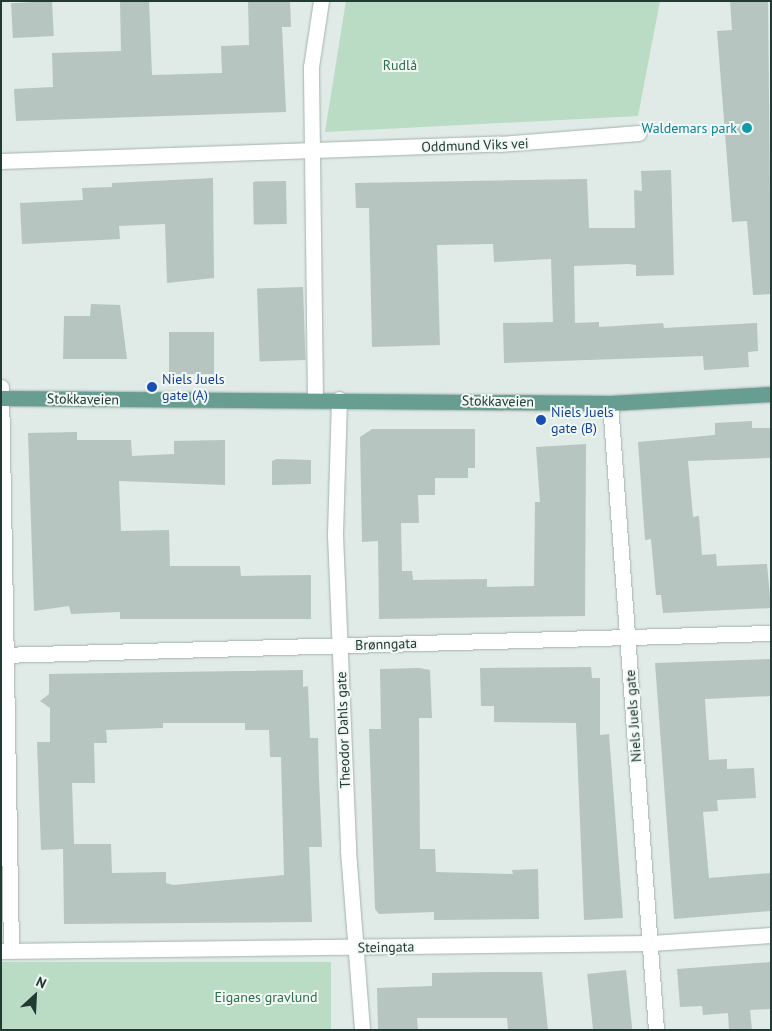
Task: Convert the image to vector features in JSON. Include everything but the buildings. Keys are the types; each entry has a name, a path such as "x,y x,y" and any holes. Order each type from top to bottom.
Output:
{"main road":[{"name":"Stokkaveien","path":"2,398 610,403 771,394"}],"street":[{"path":"315,400 310,148 311,67 321,1"},
{"name":"Oddmund Viks vei","path":"1,162 310,148 517,144 639,134"},
{"path":"1,387 6,951"},
{"name":"Theodor Dahls gate","path":"339,400 335,535 355,948 362,1030"},
{"name":"Niels Juels gate","path":"610,403 656,1030"},
{"name":"Brønngata","path":"4,655 628,636 771,634"},
{"name":"Steingata","path":"6,951 651,943 771,935"}],"green space":[{"name":"Rudlå","path":"346,1 660,1 638,116 325,132"},
{"name":"Eiganes gravlund","path":"1,962 331,962 331,1030 1,1030"}],"place":[{"name":"Waldemars park","path":"747,128"},
{"name":"Niels Juels gate (A)","path":"152,387"},
{"name":"Niels Juels gate (B)","path":"541,420"}]}
